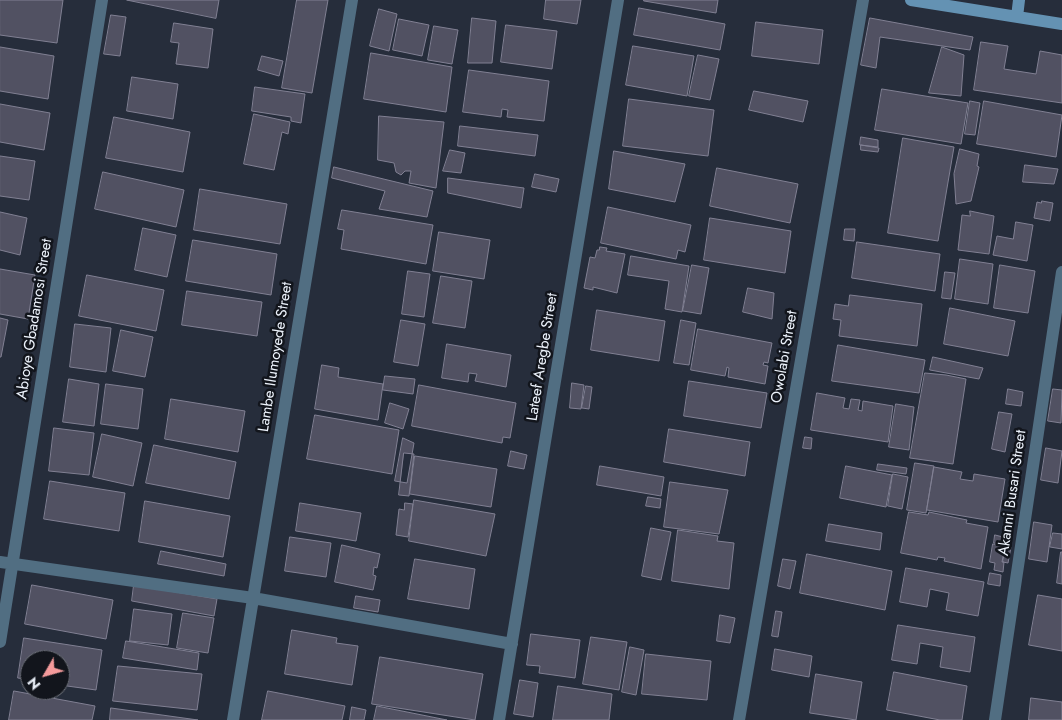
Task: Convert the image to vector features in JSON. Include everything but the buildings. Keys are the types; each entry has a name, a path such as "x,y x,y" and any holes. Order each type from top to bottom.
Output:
{"main road":[{"path":"911,0 973,5 1017,17 1062,24"},
{"path":"1017,17 1020,0"}],"street":[{"name":"Abioye Gbadamosi Street","path":"0,642 102,0"},
{"name":"Lambe Ilumoyede Street","path":"233,720 352,0"},
{"name":"Lateef Aregbe Street","path":"499,720 618,0"},
{"name":"Owolabi Street","path":"739,720 863,0"},
{"name":"Akanni Busari Street","path":"995,720 1062,272"},
{"path":"0,562 253,598 512,644"}]}
